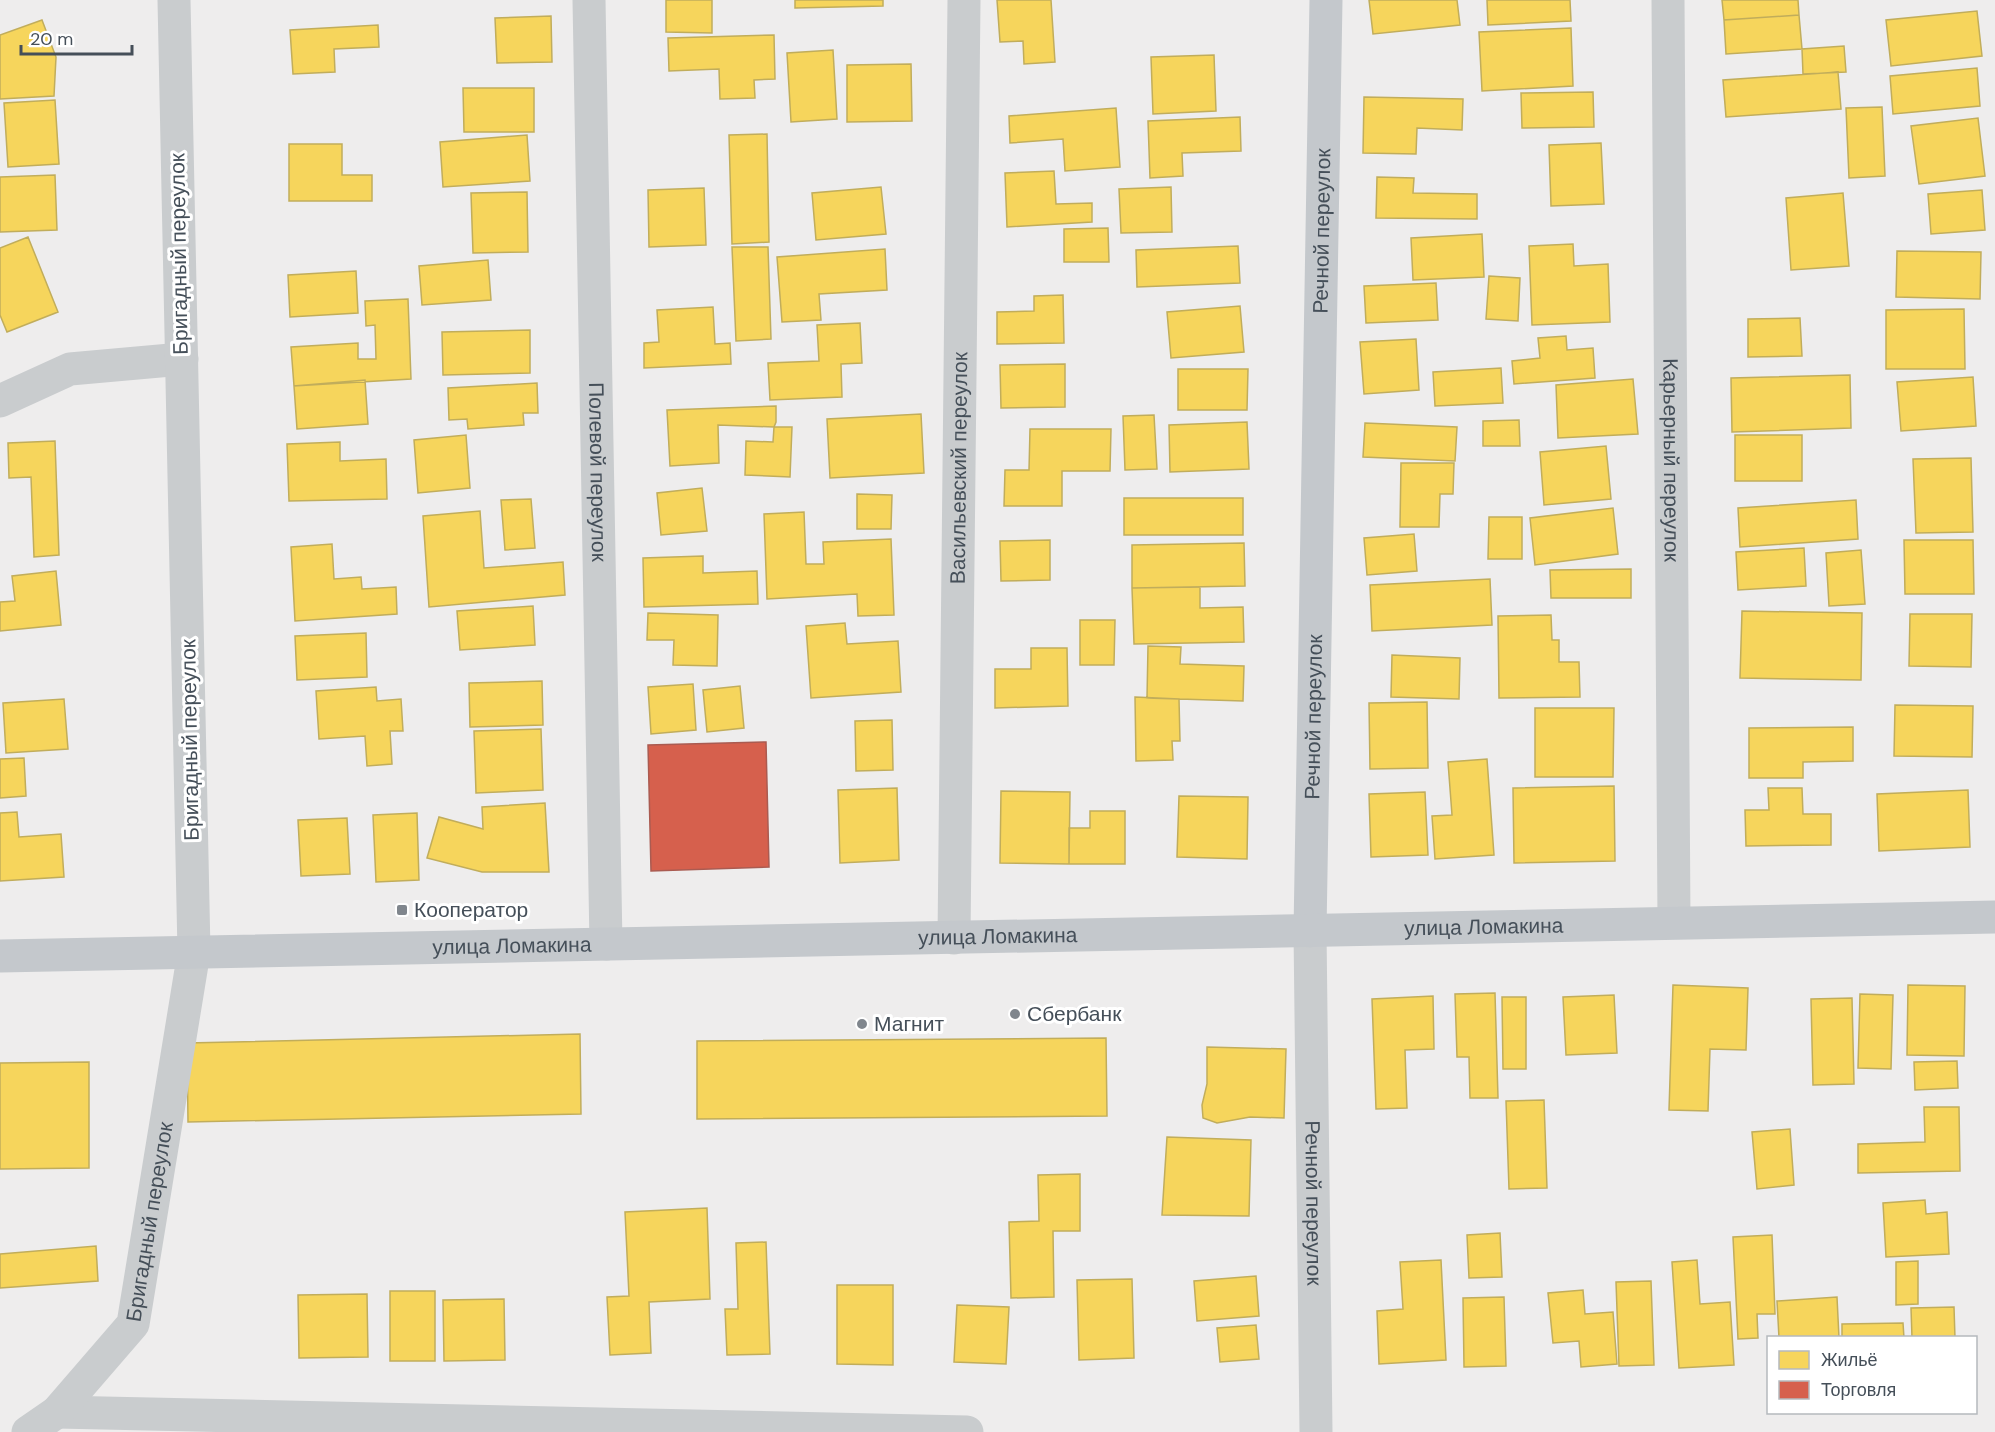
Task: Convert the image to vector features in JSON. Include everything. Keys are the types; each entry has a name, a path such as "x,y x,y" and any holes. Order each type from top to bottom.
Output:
{"main road":[{"name":"Речной переулок","path":"1310,931 1326,0"},
{"name":"улица Ломакина","path":"0,956 1995,917"}],"street":[{"name":"Бригадный переулок","path":"28,1432 57,1412 133,1324 194,952 174,0"},
{"name":"Полевой переулок","path":"589,0 606,944"},
{"name":"Васильевский переулок","path":"954,938 964,0"},
{"name":"Карьерный переулок","path":"1668,0 1674,922"},
{"path":"0,401 70,369 182,359"},
{"name":"Речной переулок","path":"1310,931 1316,1432"},
{"path":"57,1412 967,1432"}],"building: Жильё":[{"path":"666,0 712,0 712,33 666,32"},
{"path":"795,0 883,0 883,6 795,8"},
{"path":"997,0 1051,0 1055,62 1024,64 1023,41 1000,42"},
{"path":"1369,0 1457,0 1460,25 1373,34"},
{"path":"1487,0 1570,0 1571,21 1488,25"},
{"path":"1722,0 1798,0 1799,15 1724,20"},
{"path":"1977,11 1982,56 1891,66 1886,20"},
{"path":"1799,15 1802,49 1726,54 1724,20"},
{"path":"551,16 552,62 497,63 495,18"},
{"path":"42,20 56,57 54,96 0,99 0,35"},
{"path":"378,25 379,47 334,49 335,72 293,74 290,30"},
{"path":"1571,28 1573,86 1482,91 1479,32"},
{"path":"774,35 775,79 754,80 755,98 720,99 719,69 669,71 668,38"},
{"path":"1844,46 1846,72 1803,74 1802,49"},
{"path":"833,50 837,119 791,122 787,53"},
{"path":"1214,55 1216,111 1153,114 1151,57"},
{"path":"911,64 912,121 847,122 847,65"},
{"path":"1977,68 1980,106 1893,114 1890,76"},
{"path":"1838,72 1841,109 1726,117 1723,80"},
{"path":"463,88 534,88 534,132 464,132"},
{"path":"1593,92 1594,127 1522,128 1521,93"},
{"path":"1364,97 1463,99 1462,130 1417,128 1416,154 1363,153"},
{"path":"55,100 59,164 8,167 4,103"},
{"path":"1882,107 1885,176 1849,178 1846,108"},
{"path":"1116,108 1120,167 1065,171 1063,139 1010,143 1009,116"},
{"path":"1240,117 1241,151 1182,153 1183,176 1150,178 1148,121"},
{"path":"1978,118 1985,176 1919,184 1911,126"},
{"path":"767,134 769,242 732,244 729,135"},
{"path":"527,135 530,181 443,187 440,142"},
{"path":"1601,143 1604,204 1551,206 1549,145"},
{"path":"289,144 342,144 342,175 372,175 372,201 289,201"},
{"path":"1054,171 1056,204 1092,203 1092,222 1007,227 1005,173"},
{"path":"55,175 57,230 0,232 0,177"},
{"path":"1377,177 1414,178 1413,193 1477,194 1477,219 1376,218"},
{"path":"881,187 886,234 816,240 812,193"},
{"path":"1171,187 1172,232 1121,233 1119,189"},
{"path":"704,188 706,245 649,247 648,190"},
{"path":"1982,190 1985,230 1931,234 1928,194"},
{"path":"527,192 528,252 473,253 471,193"},
{"path":"1843,193 1849,266 1791,270 1786,198"},
{"path":"1108,228 1109,262 1064,262 1064,229"},
{"path":"1482,234 1484,277 1413,280 1411,238"},
{"path":"28,237 58,312 7,332 0,315 0,248"},
{"path":"1573,244 1574,266 1608,264 1610,322 1532,325 1529,246"},
{"path":"1238,246 1240,283 1137,287 1136,250"},
{"path":"732,247 768,247 771,339 736,341"},
{"path":"885,249 887,290 819,294 821,320 782,322 777,257"},
{"path":"1897,251 1981,252 1980,299 1896,297"},
{"path":"488,260 491,300 422,305 419,266"},
{"path":"356,271 358,313 290,317 288,275"},
{"path":"1489,276 1520,278 1518,321 1486,319"},
{"path":"1436,283 1438,320 1366,323 1364,286"},
{"path":"1063,295 1064,343 997,344 997,312 1034,311 1034,296"},
{"path":"408,299 411,379 294,386 291,347 358,343 358,359 376,359 375,325 366,326 365,301"},
{"path":"1240,306 1244,352 1171,358 1167,312"},
{"path":"713,307 715,344 730,343 731,364 644,368 644,343 659,342 657,310"},
{"path":"1964,309 1965,369 1886,369 1886,310"},
{"path":"1800,318 1802,356 1748,357 1748,319"},
{"path":"860,323 862,363 841,364 842,397 770,400 768,363 819,361 817,325"},
{"path":"530,330 530,373 443,375 442,332"},
{"path":"1566,336 1567,350 1593,348 1595,378 1514,384 1512,361 1540,358 1538,338"},
{"path":"1416,339 1419,390 1364,394 1360,342"},
{"path":"1065,364 1065,407 1001,408 1000,365"},
{"path":"1501,368 1503,403 1435,406 1433,372"},
{"path":"1178,369 1248,369 1247,410 1178,410"},
{"path":"1850,375 1851,428 1732,432 1731,378"},
{"path":"1973,377 1976,426 1901,431 1897,382"},
{"path":"1633,379 1638,434 1558,438 1556,385"},
{"path":"365,380 368,424 297,429 294,386"},
{"path":"537,383 538,413 523,413 524,425 468,429 467,419 449,420 448,388"},
{"path":"776,406 774,427 718,425 719,463 670,466 667,410"},
{"path":"921,414 924,473 830,478 827,419"},
{"path":"1154,415 1157,469 1125,470 1123,416"},
{"path":"1519,420 1520,446 1483,446 1483,421"},
{"path":"1247,422 1249,469 1170,472 1169,425"},
{"path":"1365,423 1457,427 1455,461 1363,457"},
{"path":"774,427 792,427 790,477 745,475 746,441 773,442"},
{"path":"1030,429 1111,429 1110,471 1062,471 1062,506 1004,506 1005,470 1029,470"},
{"path":"466,435 470,488 418,493 414,440"},
{"path":"1735,435 1802,435 1802,481 1735,481"},
{"path":"55,441 59,555 34,557 31,477 9,478 8,443"},
{"path":"340,442 340,461 386,459 387,499 289,501 287,444"},
{"path":"1606,446 1611,499 1544,505 1540,452"},
{"path":"1971,458 1973,532 1916,533 1913,459"},
{"path":"1401,463 1454,463 1453,494 1440,494 1439,527 1400,527"},
{"path":"702,488 707,531 661,535 657,493"},
{"path":"857,494 892,495 891,529 857,529"},
{"path":"1124,498 1243,498 1243,535 1124,535"},
{"path":"531,499 535,548 505,550 501,500"},
{"path":"1856,500 1858,539 1740,547 1738,508"},
{"path":"1613,508 1618,554 1535,565 1530,518"},
{"path":"480,511 484,568 563,562 565,595 429,607 423,516"},
{"path":"804,512 806,564 824,564 823,542 891,539 894,615 858,616 857,594 767,599 764,514"},
{"path":"1489,517 1522,517 1522,559 1488,559"},
{"path":"1414,534 1417,571 1367,575 1364,538"},
{"path":"1050,540 1050,580 1001,581 1000,541"},
{"path":"1904,540 1973,540 1974,594 1905,594"},
{"path":"1244,543 1245,586 1132,588 1132,545"},
{"path":"332,544 334,579 361,577 362,589 396,587 397,614 295,621 291,547"},
{"path":"1804,548 1806,586 1738,590 1736,552"},
{"path":"1861,550 1865,604 1829,606 1826,553"},
{"path":"703,556 703,573 757,571 758,604 644,607 643,558"},
{"path":"1631,569 1631,598 1551,598 1550,570"},
{"path":"56,571 61,625 0,631 0,602 15,601 12,576"},
{"path":"1490,579 1492,625 1372,631 1370,585"},
{"path":"1200,587 1200,608 1243,607 1244,642 1134,644 1132,588"},
{"path":"533,606 535,645 460,650 457,611"},
{"path":"1742,611 1862,613 1861,680 1740,678"},
{"path":"648,613 718,615 717,666 673,665 674,640 647,640"},
{"path":"1910,614 1972,614 1971,667 1909,666"},
{"path":"1551,615 1552,640 1559,640 1559,662 1579,662 1580,697 1499,698 1498,616"},
{"path":"1080,620 1115,620 1114,665 1080,665"},
{"path":"845,623 847,644 898,641 901,692 811,698 806,626"},
{"path":"366,633 367,677 297,680 295,636"},
{"path":"1148,646 1181,647 1180,664 1244,666 1243,701 1147,698"},
{"path":"1031,648 1067,648 1068,706 995,708 995,669 1031,669"},
{"path":"1392,655 1460,658 1459,699 1391,697"},
{"path":"542,681 543,725 470,727 469,683"},
{"path":"693,684 696,730 651,734 648,687"},
{"path":"740,686 744,728 707,732 703,690"},
{"path":"376,687 377,701 401,699 403,731 390,731 392,764 367,766 365,736 319,739 316,691"},
{"path":"1135,697 1179,699 1180,741 1172,741 1173,760 1136,761"},
{"path":"64,699 68,749 6,753 3,703"},
{"path":"1427,702 1428,768 1370,769 1369,703"},
{"path":"1895,705 1973,706 1972,757 1894,756"},
{"path":"1535,708 1614,708 1613,777 1535,777"},
{"path":"892,720 893,770 856,771 855,721"},
{"path":"1853,727 1853,761 1803,762 1803,778 1749,778 1749,728"},
{"path":"541,729 543,790 476,793 474,731"},
{"path":"24,758 26,796 0,798 0,759"},
{"path":"1487,759 1494,855 1435,859 1432,816 1452,815 1448,762"},
{"path":"1614,786 1615,861 1514,863 1513,788"},
{"path":"897,788 899,860 840,863 838,790"},
{"path":"1768,788 1802,788 1803,814 1831,814 1831,845 1746,846 1745,810 1769,810"},
{"path":"1968,790 1970,847 1879,851 1877,794"},
{"path":"1001,791 1070,792 1069,864 1000,863"},
{"path":"1425,792 1428,855 1371,857 1369,794"},
{"path":"1179,796 1248,797 1247,859 1177,857"},
{"path":"545,803 549,872 482,872 427,858 439,817 483,829 482,807"},
{"path":"1090,811 1125,811 1125,864 1069,864 1069,828 1090,828"},
{"path":"17,812 19,837 61,834 64,877 0,881 0,813"},
{"path":"417,813 419,880 376,882 373,815"},
{"path":"347,818 350,874 301,876 298,820"},
{"path":"1673,985 1748,988 1746,1050 1710,1049 1708,1111 1669,1110"},
{"path":"1908,985 1965,986 1964,1056 1907,1055"},
{"path":"1495,993 1498,1098 1470,1098 1469,1057 1457,1057 1455,994"},
{"path":"1860,994 1893,995 1891,1069 1858,1068"},
{"path":"1614,995 1617,1053 1566,1055 1563,997"},
{"path":"1433,996 1434,1049 1405,1050 1407,1108 1376,1109 1372,999"},
{"path":"1502,997 1526,997 1526,1069 1503,1069"},
{"path":"1852,998 1854,1084 1813,1085 1811,999"},
{"path":"580,1034 581,1114 188,1122 187,1043"},
{"path":"1106,1038 1107,1116 697,1119 697,1041"},
{"path":"1207,1047 1286,1049 1284,1118 1250,1117 1217,1123 1203,1118 1202,1105 1207,1084"},
{"path":"1957,1061 1958,1088 1915,1090 1914,1062"},
{"path":"89,1062 89,1168 0,1169 0,1063"},
{"path":"1544,1100 1547,1188 1509,1189 1506,1101"},
{"path":"1924,1107 1959,1107 1960,1171 1858,1173 1858,1144 1925,1142"},
{"path":"1790,1129 1794,1185 1757,1189 1752,1132"},
{"path":"1167,1137 1251,1140 1249,1216 1162,1215"},
{"path":"1080,1174 1080,1231 1053,1231 1054,1297 1011,1298 1009,1222 1039,1221 1038,1175"},
{"path":"1925,1200 1926,1214 1947,1212 1949,1254 1886,1257 1883,1203"},
{"path":"707,1208 710,1299 649,1302 651,1353 610,1355 607,1297 629,1296 625,1212"},
{"path":"1500,1233 1502,1277 1469,1278 1467,1235"},
{"path":"1772,1235 1775,1314 1757,1314 1758,1338 1738,1339 1733,1237"},
{"path":"766,1242 770,1354 727,1355 725,1309 738,1309 736,1243"},
{"path":"96,1246 98,1281 0,1288 0,1254"},
{"path":"1441,1260 1446,1360 1379,1364 1377,1311 1403,1309 1400,1262"},
{"path":"1697,1260 1700,1304 1730,1302 1734,1365 1679,1368 1672,1262"},
{"path":"1918,1261 1918,1304 1896,1305 1896,1262"},
{"path":"1256,1276 1259,1316 1197,1321 1194,1281"},
{"path":"1132,1279 1134,1358 1079,1360 1077,1280"},
{"path":"1651,1281 1654,1365 1619,1366 1616,1282"},
{"path":"837,1285 893,1285 893,1365 837,1364"},
{"path":"1583,1290 1585,1314 1613,1312 1617,1364 1581,1367 1579,1341 1553,1343 1548,1293"},
{"path":"390,1291 435,1291 435,1361 390,1361"},
{"path":"367,1294 368,1357 299,1358 298,1295"},
{"path":"1504,1297 1506,1366 1464,1367 1463,1298"},
{"path":"1837,1297 1839,1336 1779,1336 1777,1301"},
{"path":"504,1299 505,1360 444,1361 443,1300"},
{"path":"957,1305 1009,1307 1006,1364 954,1362"},
{"path":"1954,1307 1955,1336 1912,1336 1911,1308"},
{"path":"1903,1323 1904,1336 1842,1336 1842,1324"},
{"path":"1256,1325 1259,1359 1220,1362 1217,1328"}],"building: Торговля":[{"path":"766,742 769,867 651,871 648,745"}],"place":[{"name":"Кооператор","path":"402,910"},
{"name":"Сбербанк","path":"1015,1014"},
{"name":"Магнит","path":"862,1024"}]}
